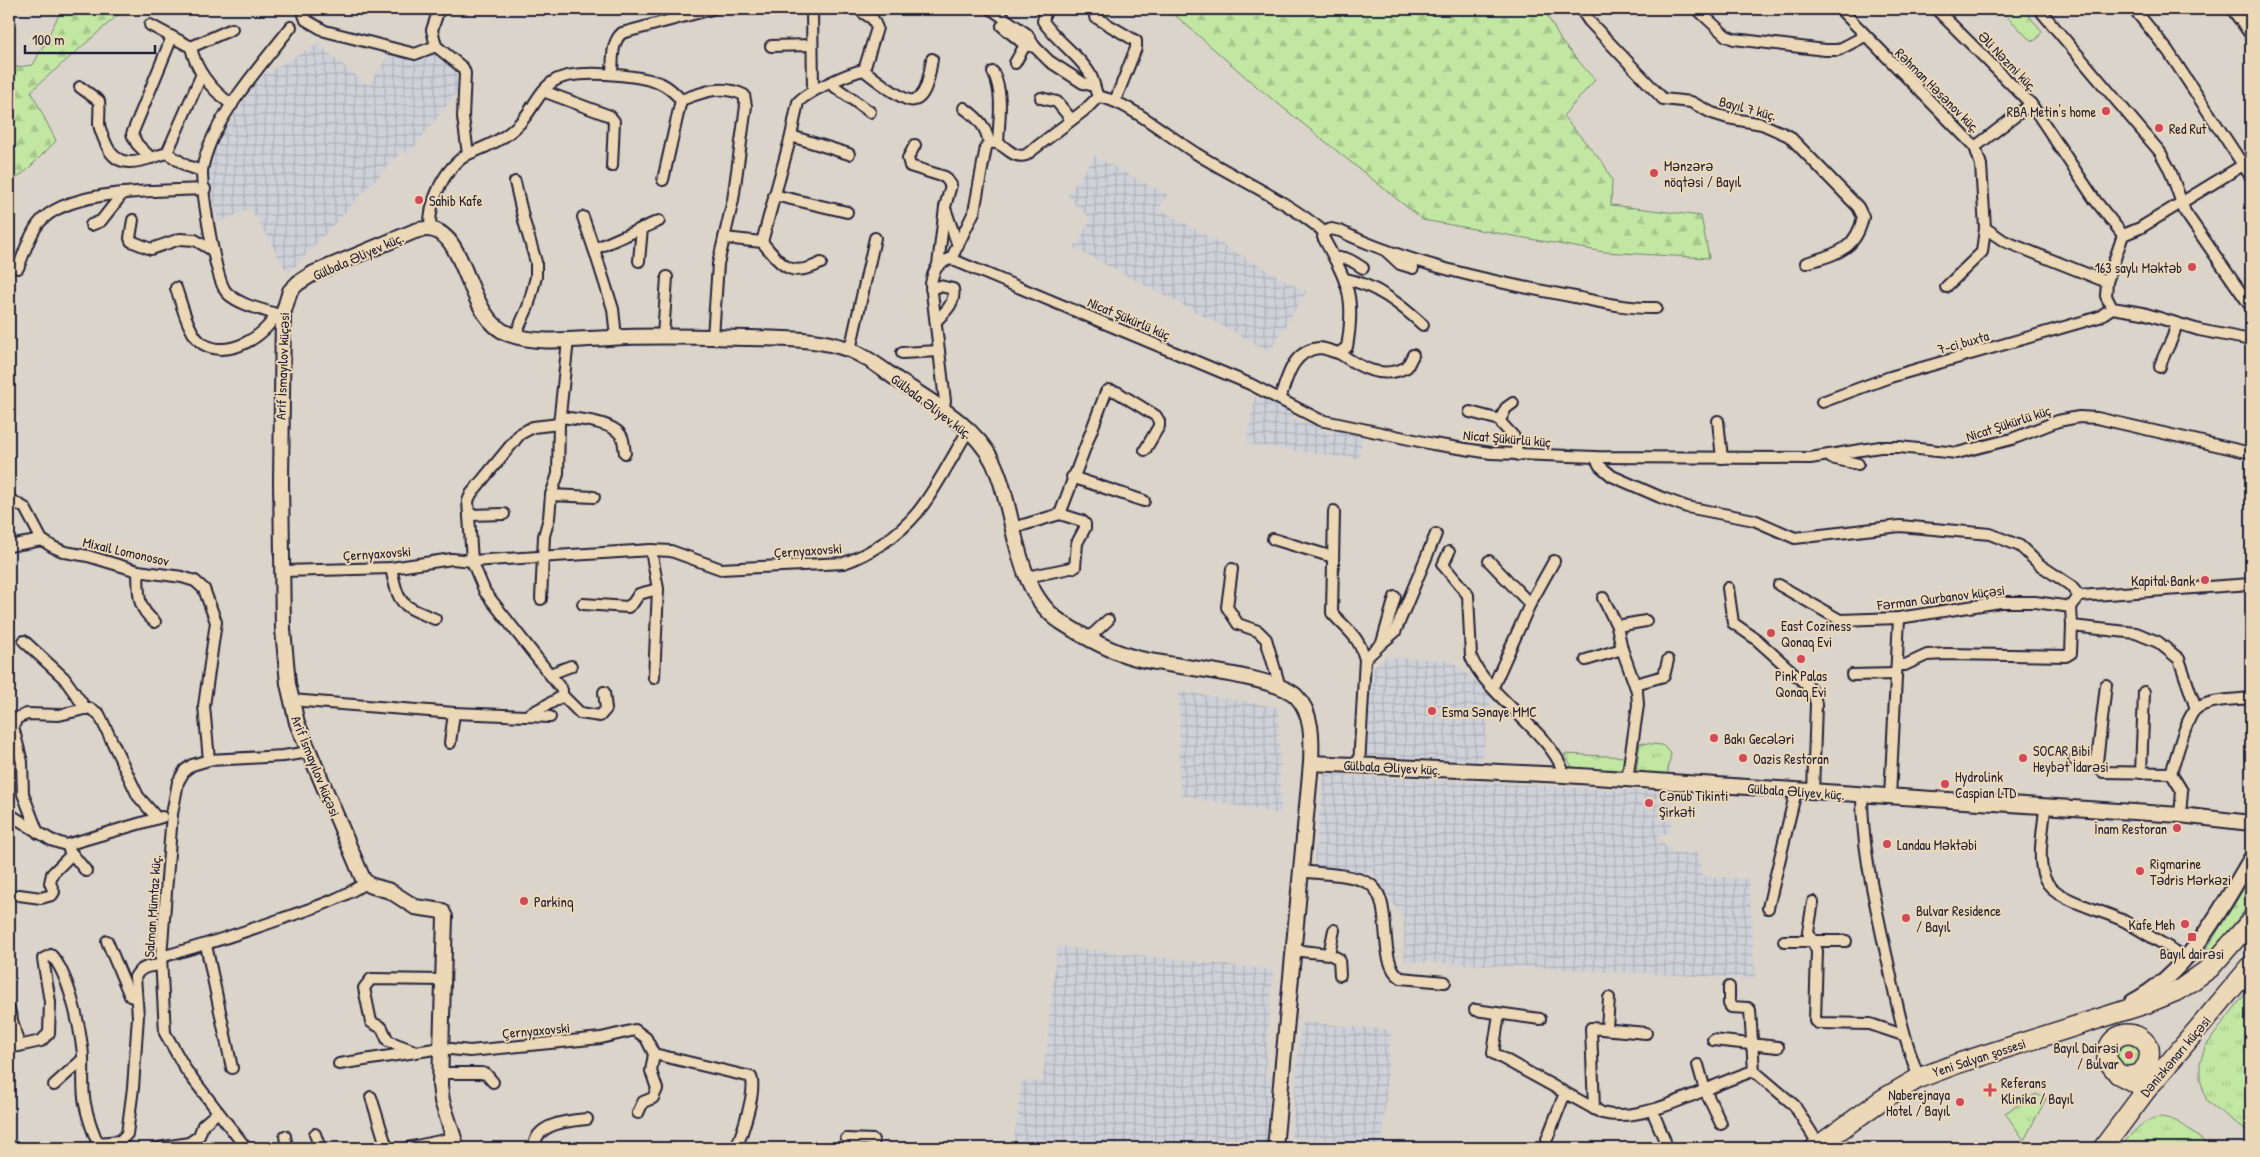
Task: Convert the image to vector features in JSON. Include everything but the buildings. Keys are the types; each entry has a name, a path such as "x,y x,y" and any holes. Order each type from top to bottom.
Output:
{"highway":[{"path":"2147,1089 2118,1074 2107,1060 2108,1048 2131,1036 2179,990 2210,968 2251,922"},
{"name":"Dənizkənarı küçəsi","path":"2103,1148 2164,1068 2251,966"},
{"path":"2073,1027 2145,1004 2179,990"},
{"path":"2073,1027 2104,1025 2131,1036 2149,1048 2149,1061 2142,1072 2130,1076 2118,1074"},
{"name":"Yeni Salyan şossesi","path":"1817,1147 1883,1099 1919,1078 1944,1068 2073,1027"},
{"path":"2131,1036 2164,1068"}],"street":[{"path":"302,9 306,20 325,31 415,54 436,46"},
{"path":"439,9 432,30 436,46 463,68 465,74 463,117 468,154"},
{"path":"612,74 614,44 617,37 622,33 712,9"},
{"path":"812,9 813,91"},
{"path":"991,9 1027,34 1030,46"},
{"path":"1046,9 1044,21 1055,38 1092,76 1098,96"},
{"name":"Bayıl 7 küç.","path":"1581,9 1663,99 1691,102 1728,118 1762,124 1789,136 1858,207 1863,218 1856,239 1844,249 1806,263"},
{"path":"1698,9 1726,36 1734,39 1838,50 1865,36"},
{"name":"Rəhman Həsənov küç.","path":"1840,9 1975,147 1982,164 1985,228 1981,255 1946,287"},
{"name":"Əli Nəzmi küç.","path":"1936,9 2031,104 2095,200 2123,235"},
{"path":"2039,9 2160,152 2170,170 2181,204 2251,307"},
{"path":"2134,9 2168,51 2251,177"},
{"path":"2232,9 2251,36"},
{"path":"862,12 873,19 877,28 864,70"},
{"path":"1096,17 1136,41 1136,48 1115,101"},
{"path":"150,25 191,47"},
{"path":"1002,26 1049,61 1083,82 1094,86"},
{"path":"176,288 192,332 202,344 216,348 230,348 259,335 279,314 248,305 227,293 220,282 212,250 202,171 210,143 232,105 291,27"},
{"path":"191,47 232,29"},
{"path":"152,158 137,144 132,134 172,37"},
{"path":"771,46 812,45"},
{"path":"1015,63 1030,46"},
{"path":"191,47 194,61 201,76 232,105"},
{"path":"864,70 891,90 908,100 914,100 926,88 932,59"},
{"path":"762,242 791,136 798,102 813,91 831,84 848,73 864,70"},
{"path":"938,265 951,259 974,212 983,152 994,143 1000,106 998,84 993,72"},
{"path":"430,228 431,209 442,182 451,168 468,154 499,142 524,120 543,91 554,81 567,76 587,73 612,74 660,83 670,89 681,100"},
{"path":"80,87 99,101 99,125 109,152 125,163 135,163 167,153 201,76"},
{"path":"831,84 870,112"},
{"path":"681,100 717,88 736,91 747,99 733,200 718,264 713,337"},
{"path":"543,91 610,116 615,125 612,166"},
{"path":"1098,96 1115,101 1195,153 1293,208 1324,232"},
{"path":"964,108 981,122 994,143 1015,155 1026,155 1086,109 1098,96"},
{"path":"1041,98 1057,102 1071,119"},
{"path":"663,180 681,100"},
{"path":"1975,147 2031,104"},
{"path":"791,136 849,154"},
{"path":"915,145 908,158 910,166 945,177 951,185 945,207 938,265 933,272 931,289 945,401 943,411"},
{"path":"167,153 187,166 202,171"},
{"path":"2243,165 2140,228 2123,235 2107,282 2106,296 2112,308 2143,313 2176,324 2251,340"},
{"path":"515,182 526,231 535,252 536,269 528,307 515,336"},
{"path":"18,268 38,223 51,212 69,204 123,193 205,189"},
{"path":"91,225 101,221 123,193"},
{"path":"774,195 847,212"},
{"path":"945,207 958,246"},
{"path":"583,217 613,308 616,337"},
{"path":"133,220 131,241 150,249 180,239 195,240 212,250"},
{"path":"594,249 659,221"},
{"name":"Gülbala Əliyev küç.","path":"290,292 298,283 314,274 415,230 430,228 445,235 453,245 483,314 497,328 515,336 568,340 663,336 791,339 850,350 943,411 968,431 991,459 1027,577 1044,608 1058,620 1089,638 1137,658 1252,679 1280,687 1295,695 1306,710 1311,734 1311,763 1292,950 1275,1148"},
{"path":"639,262 642,228"},
{"path":"1985,228 2004,241 2107,282"},
{"path":"1324,232 1331,229 1340,230 1382,247 1452,269 1554,294 1615,304 1656,308"},
{"path":"1324,232 1323,237 1345,278 1351,304 1347,347 1339,353"},
{"path":"724,238 762,242 782,265 791,270 807,270 821,263"},
{"path":"850,350 875,238"},
{"path":"1382,247 1400,264 1413,268"},
{"path":"1335,259 1347,258 1363,268"},
{"name":"Nicat Şükürlü küç","path":"951,259 1280,399 1320,420 1433,444 1518,455 1595,457 1828,457 1880,448 1957,454 2012,439 2058,421 2079,417 2097,418 2251,453"},
{"path":"663,336 667,278"},
{"path":"1345,278 1366,284 1409,312 1423,325"},
{"path":"931,289 948,286 953,289 954,293 947,310 936,321"},
{"name":"Arif İsmayılov küçəsi","path":"290,292 279,314 283,629 291,700 297,723 365,883"},
{"name":"7-ci buxta","path":"1822,402 1890,378 2099,317 2112,308"},
{"path":"2160,367 2162,356 2173,342 2176,324"},
{"path":"541,600 544,536 549,518 551,495 558,474 559,420 568,340"},
{"path":"1280,399 1291,367 1298,358 1319,348 1339,353 1371,370 1389,374 1407,367 1413,355"},
{"path":"902,353 940,351"},
{"path":"1060,514 1072,477 1106,392 1110,390 1117,392 1156,416 1159,426 1144,450"},
{"path":"1500,420 1506,408 1513,403"},
{"path":"1470,412 1500,420 1514,437 1518,455"},
{"path":"604,692 606,709 600,716 580,713 562,696 562,690 550,674 484,592 472,561 468,501 471,494 520,434 533,427 559,420 600,424 613,429 622,438 625,453"},
{"path":"1718,421 1722,458"},
{"name":"Çernyaxovski","path":"283,571 391,568 452,559 472,561 651,550 671,551 721,569 844,562 856,558 879,545 917,513 968,431"},
{"path":"1595,457 1600,466 1612,476 1652,494 1687,506 1754,520 1795,538 1900,526 1990,534 2020,546 2040,565 2070,585 2079,596"},
{"path":"1828,457 1858,464"},
{"path":"1072,477 1144,501"},
{"path":"551,495 594,497"},
{"path":"9,499 25,508 42,540 9,546"},
{"path":"1334,511 1332,614 1352,632 1361,644 1365,659 1359,766"},
{"path":"469,515 504,514"},
{"path":"1013,528 1060,514 1084,524 1085,528 1077,543 1075,567 1027,577"},
{"path":"1365,659 1395,632 1436,534"},
{"path":"1273,539 1333,557"},
{"name":"Mixail Lomonosov","path":"42,540 65,552 88,556 138,571 195,581 204,590 211,604 216,622 204,706 209,760"},
{"path":"651,550 658,589 654,678"},
{"path":"1450,552 1443,564 1468,594 1471,657 1493,688 1540,738 1559,762 1564,775"},
{"path":"1489,561 1530,604"},
{"path":"1493,688 1530,604 1554,561"},
{"path":"391,568 397,594 402,603 435,619"},
{"path":"1232,568 1227,608 1238,624 1258,632 1266,639 1280,687"},
{"path":"138,571 141,607 145,614 155,622"},
{"path":"1852,675 1896,669 1927,655 2066,656 2071,653 2071,607 2079,596 2251,584"},
{"name":"Fərman Qurbanov küçəsi","path":"1779,585 1840,620 1899,618 2000,602 2035,602 2071,607"},
{"path":"1728,588 1733,623 1756,639 1808,686 1814,694 1816,704 1813,793"},
{"path":"583,604 628,607 639,594 658,589"},
{"path":"1382,643 1395,597"},
{"path":"1603,598 1618,626 1622,649 1635,684 1638,705 1627,780"},
{"path":"1890,797 1899,618"},
{"path":"1089,638 1108,620"},
{"path":"1618,626 1646,621"},
{"path":"2072,626 2136,633 2158,642 2180,658 2196,709"},
{"path":"24,640 64,678 86,709"},
{"path":"1586,660 1622,649"},
{"path":"1635,684 1664,676 1668,660"},
{"path":"550,674 571,666"},
{"path":"2106,685 2097,762 2099,768 2104,772 2171,774"},
{"path":"2140,772 2144,692"},
{"path":"526,716 562,696"},
{"path":"2171,774 2189,720 2196,709 2215,702 2251,698"},
{"path":"291,700 454,713 550,717"},
{"path":"38,833 23,794 22,762 13,727 17,718 28,714 59,715 89,708 99,714 138,796 157,818"},
{"path":"450,744 454,713"},
{"name":"Salman Mümtaz küç.","path":"246,1148 186,1070 165,1033 161,961 172,814 178,782 185,770 192,765 209,760 283,756 310,752"},
{"path":"2074,760 2097,762"},
{"name":"Gülbala Əliyev küç.","path":"1311,763 1564,775 1813,793 2180,815 2251,823"},
{"path":"2171,774 2182,791 2180,815"},
{"path":"1768,908 1796,791"},
{"path":"1862,796 1866,855 1903,1035 1919,1078"},
{"path":"2045,807 2041,861 2046,881 2053,889 2079,903 2123,921 2187,958"},
{"path":"9,814 38,833 69,849 86,871"},
{"path":"19,895 36,898 52,895 54,892 50,883 52,874 69,849 172,814"},
{"path":"2073,1027 2142,997 2187,958 2219,912 2251,858"},
{"path":"1300,871 1354,878 1374,887 1378,894 1383,916 1389,958 1397,976 1445,982"},
{"path":"9,1009 14,1047 41,1041 49,1033 50,1002 43,958 51,955 56,960 69,992 78,1025 83,1048 85,1104 99,1146 120,1141 127,1134 133,1088 138,1016 135,977 138,971 346,895 365,883 390,891 414,907 437,910 444,914 440,1073 442,1101 456,1143 408,1148"},
{"path":"1813,902 1808,932 1810,938 1815,942 1817,951 1815,1021 1818,1023 1870,1024 1903,1035"},
{"path":"1329,954 1334,930"},
{"path":"107,941 130,996 136,998"},
{"path":"1784,941 1846,941"},
{"path":"206,945 232,1068"},
{"path":"1292,950 1329,954 1341,962 1340,975"},
{"path":"416,1051 388,1041 382,1028 371,1022 364,988 371,979 443,980"},
{"path":"1729,987 1731,1007 1750,1010 1754,1071 1794,1106 1817,1147"},
{"path":"1607,1028 1609,998"},
{"path":"1476,1010 1540,1019"},
{"path":"1499,1014 1493,1053 1594,1109 1615,1116 1652,1110 1754,1071"},
{"path":"1594,1109 1590,1030 1593,1026 1646,1033"},
{"name":"Çernyaxovski","path":"339,1064 440,1048 470,1051 601,1038 635,1030 646,1038 654,1054"},
{"path":"1713,1040 1778,1047"},
{"path":"638,1113 643,1102 653,1098 656,1094 651,1071 654,1054 751,1077 752,1085 742,1133 736,1148"},
{"path":"54,1085 82,1060"},
{"path":"1698,1066 1705,1090 1721,1124"},
{"path":"440,1073 481,1072 486,1074 493,1082"},
{"path":"1546,1140 1565,1093"},
{"path":"371,1097 387,1148"},
{"path":"1652,1110 1665,1141"},
{"path":"158,1148 189,1142 199,1136 203,1125 218,1112"},
{"path":"534,1148 536,1140 555,1123 586,1118"},
{"path":"315,1134 320,1148"},
{"path":"285,1136 287,1148"},
{"path":"846,1139 873,1140 874,1148"}],"shaded area":[{"path":"317,44 368,85 393,49 434,51 457,70 457,92 408,155 402,151 288,274 251,208 218,223 207,169 211,149 261,76"},
{"path":"1094,156 1167,195 1159,209 1306,292 1270,351 1074,248 1091,219 1067,197"},
{"path":"1255,397 1291,410 1293,420 1321,426 1324,432 1332,433 1337,429 1363,435 1359,459 1246,444"},
{"path":"1386,657 1449,660 1492,694 1482,761 1364,756 1366,672"},
{"path":"1179,691 1278,707 1281,814 1180,795"},
{"path":"1324,774 1674,793 1670,834 1659,833 1658,840 1675,853 1698,852 1702,876 1749,879 1755,979 1405,961 1404,920 1373,873 1323,870 1314,861"},
{"path":"1057,946 1273,970 1265,1076 1271,1077 1267,1148 1013,1148 1022,1081 1043,1082"},
{"path":"1301,1022 1391,1030 1382,1148 1291,1137"}],"green space":[{"path":"62,9 125,9 31,91 56,141 27,170 9,184 9,68 33,65"},
{"path":"1168,9 1544,9 1561,41 1595,80 1563,116 1604,164 1612,180 1611,205 1701,216 1709,258 1604,252 1423,220 1256,86"},
{"path":"2000,9 2023,9 2042,31 2037,39 2033,41 2028,38"},
{"path":"1640,743 1662,745 1671,753 1667,776 1636,774"},
{"path":"1564,754 1627,757 1625,773 1575,771"},
{"path":"2251,877 2251,902 2211,953 2206,950"},
{"path":"2251,986 2251,1133 2207,1102 2200,1079 2200,1063 2205,1047"},
{"path":"2128,1043 2137,1046 2140,1055 2137,1064 2128,1067 2119,1064 2116,1055 2119,1046"},
{"path":"2036,1094 2046,1099 2024,1140 2005,1113"},
{"path":"2158,1117 2180,1123 2211,1148 2121,1148 2136,1129"}],"place":[{"name":"RBA Metin's home","path":"2106,111"},
{"name":"Red Rut","path":"2159,128"},
{"name":"Mənzərə nöqtəsi / Bayıl","path":"1654,173"},
{"name":"Sahib Kafe","path":"419,200"},
{"name":"163 saylı Məktəb","path":"2192,267"},
{"name":"Kapital Bank","path":"2205,580"},
{"name":"East Coziness Qonaq Evi","path":"1771,633"},
{"name":"Pink Palas Qonaq Evi","path":"1801,659"},
{"name":"Esma Sənaye MMC","path":"1432,711"},
{"name":"Bakı Gecələri","path":"1714,738"},
{"name":"Oazis Restoran","path":"1743,758"},
{"name":"SOCAR Bibi Heybət İdarəsi","path":"2023,758"},
{"name":"Hydrolink Caspian LTD","path":"1945,784"},
{"name":"Cənub Tikinti Şirkəti","path":"1649,803"},
{"name":"İnam Restoran","path":"2177,828"},
{"name":"Landau Məktəbi","path":"1887,844"},
{"name":"Rigmarine Tədris Mərkəzi","path":"2140,871"},
{"name":"Parkinq","path":"524,901"},
{"name":"Bulvar Residence / Bayıl","path":"1906,918"},
{"name":"Kafe Meh","path":"2185,924"},
{"name":"Bayıl dairəsi","path":"2192,937"},
{"name":"Bayıl Dairəsi / Bulvar","path":"2129,1055"},
{"name":"Referans Klinika / Bayıl","path":"1990,1090"},
{"name":"Naberejnaya Hotel / Bayıl","path":"1960,1102"}]}
